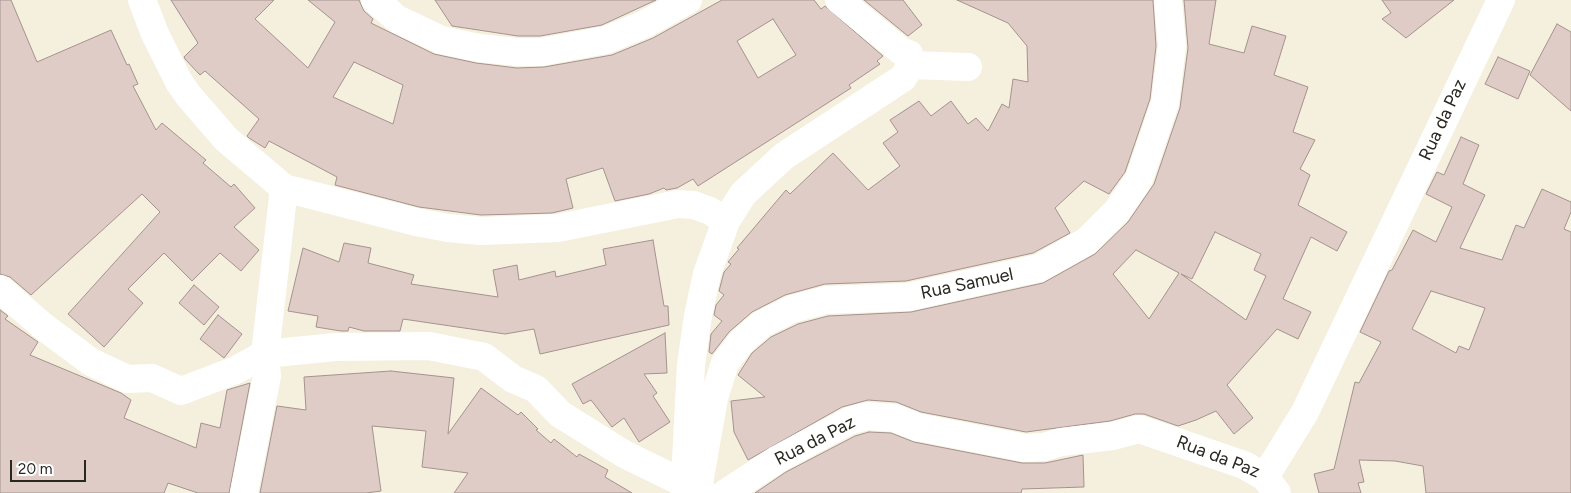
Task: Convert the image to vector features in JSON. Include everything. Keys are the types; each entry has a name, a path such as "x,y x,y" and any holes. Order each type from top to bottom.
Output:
{"street":[{"path":"142,0 155,34 178,82 226,138 284,188 416,222 448,228 481,231 558,228 678,204 694,205 710,211 726,221"},
{"path":"375,0 397,19 442,40 479,48 517,52 541,52 606,40 646,24 688,0"},
{"path":"0,289 44,327 91,362 128,379 152,378 181,391 236,370 265,354 335,347 429,346 484,357 513,379 536,389 560,414 624,454 696,489 691,365 698,316 707,274 726,221 742,194 762,174 784,156 903,78 911,65 909,54 901,51 839,0"},
{"name":"Rua Samuel","path":"696,489 714,398 725,363 741,342 762,324 792,310 826,300 908,297 1039,268 1087,241 1117,211 1139,179 1165,103 1172,46 1168,0"},
{"name":"Rua da Paz","path":"726,493 778,459 849,421 867,416 895,418 917,427 1026,448 1044,447 1139,429 1244,465 1271,485 1501,0"},
{"path":"911,65 968,67"},
{"path":"244,493 267,376 265,354 284,188"}],"building":[{"path":"0,0 11,0 37,62 111,30 138,84 133,86 156,130 162,123 206,160 203,163 231,187 234,184 255,208 234,227 259,250 241,271 220,253 192,281 164,253 128,289 143,303 104,347 68,314 160,212 142,194 31,295 10,277 0,274"},
{"path":"171,0 274,0 255,19 308,68 335,22 308,0 359,0 364,11 373,19 371,23 434,54 476,63 517,68 544,67 612,55 653,38 722,0 814,0 821,9 825,6 883,56 877,61 880,64 849,85 851,88 698,186 693,179 677,188 666,190 664,188 649,194 615,201 603,168 566,179 573,208 552,213 481,215 419,207 335,185 337,177 269,141 265,148 247,136 259,119 205,71 200,75 185,59 184,57 198,43","holes":["773,19 796,55 758,78 737,41","354,62 403,85 393,124 333,97"]},
{"path":"435,0 656,0 602,25 540,36 518,36 452,26"},
{"path":"864,0 903,0 922,25 908,36"},
{"path":"957,0 1153,0 1156,46 1150,99 1125,172 1109,194 1084,181 1055,208 1070,233 1033,253 906,281 825,284 785,295 752,312 729,332 712,354 709,352 711,334 722,321 714,315 716,305 724,295 719,291 724,272 731,264 728,262 739,249 737,248 786,190 790,194 833,153 868,190 900,166 883,143 898,132 890,120 919,101 931,116 951,101 968,124 976,118 988,131 1002,104 1009,108 1013,79 1028,82 1027,46 1008,23"},
{"path":"1184,0 1216,0 1209,44 1244,53 1252,26 1286,36 1274,75 1308,87 1293,132 1315,140 1300,169 1310,175 1298,205 1347,232 1337,251 1311,237 1283,299 1311,312 1298,339 1277,329 1227,385 1253,418 1234,434 1216,411 1178,426 1144,414 1135,414 1110,421 1026,432 921,412 896,402 868,400 842,407 748,460 734,432 731,401 765,397 738,375 752,353 771,337 798,324 828,316 911,312 1043,283 1095,254 1128,222 1154,184 1180,108 1188,48","holes":["1215,232 1261,254 1254,270 1266,276 1246,320 1181,274 1192,279","1136,250 1179,273 1149,319 1113,274"]},
{"path":"1382,0 1454,0 1406,38 1382,19 1391,13"},
{"path":"1557,24 1571,32 1571,111 1530,75"},
{"path":"1498,57 1530,71 1518,99 1485,84"},
{"path":"1461,137 1479,145 1463,184 1485,195 1460,248 1502,260 1516,225 1524,228 1542,189 1571,202 1571,212 1564,229 1571,232 1571,493 1426,493 1423,466 1395,461 1359,460 1364,482 1358,483 1361,493 1319,493 1314,474 1334,469 1355,382 1359,383 1381,342 1360,332 1389,271 1392,270 1413,230 1436,242 1452,207 1426,194 1437,172 1444,175","holes":["1431,291 1485,308 1469,350 1459,346 1456,353 1412,329"]},
{"path":"653,240 664,306 668,306 669,325 540,354 534,329 505,334 403,319 400,331 364,331 349,327 348,331 341,331 316,327 318,316 288,311 303,248 339,262 344,243 371,248 368,263 414,275 411,284 498,297 493,270 517,265 519,280 555,271 556,277 606,265 603,249"},
{"path":"194,285 219,307 204,325 179,303"},
{"path":"0,310 8,316 5,319 38,342 30,355 121,393 131,400 124,418 196,448 201,423 220,428 227,390 250,383 229,493 198,493 168,483 164,493 0,493"},
{"path":"218,315 242,334 224,358 200,339"},
{"path":"665,333 667,373 644,374 657,393 653,396 670,422 639,442 624,418 612,427 591,400 583,404 572,384"},
{"path":"391,371 454,378 448,434 481,388 518,415 521,412 538,429 536,430 551,443 554,439 577,457 579,454 608,470 605,477 632,493 454,493 468,473 422,467 426,431 372,426 381,491 366,493 260,493 277,406 306,410 304,377"},
{"path":"869,432 891,433 914,442 1022,463 1045,463 1083,455 1084,487 1022,489 1021,493 755,493 786,472 855,436"}]}
